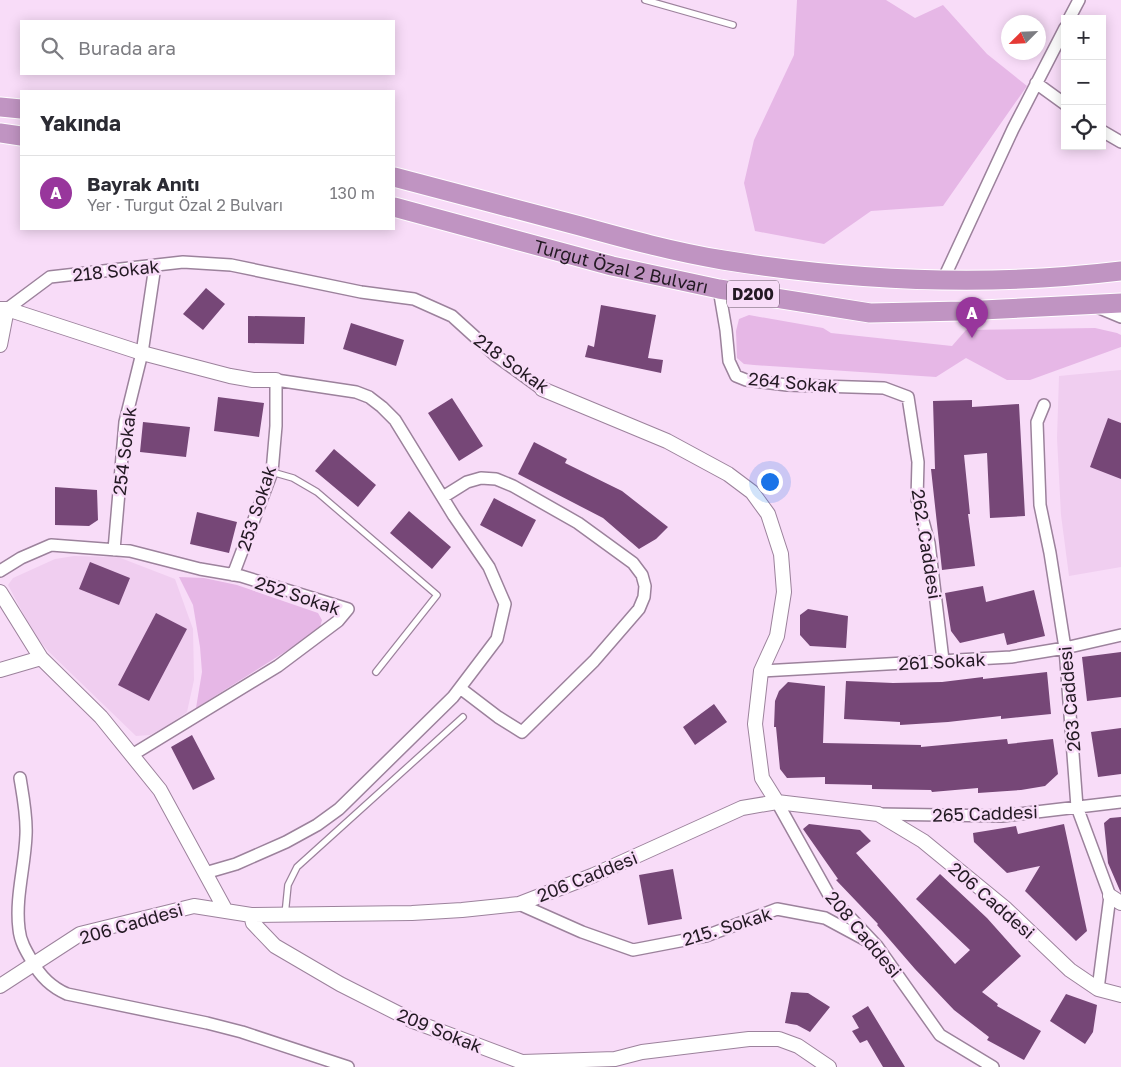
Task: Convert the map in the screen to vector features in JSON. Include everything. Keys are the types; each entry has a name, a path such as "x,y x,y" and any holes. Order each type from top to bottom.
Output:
{"highway":[{"path":"0,107 20,109"},
{"path":"0,133 20,136"},
{"name":"Turgut Özal 2 Bulvarı","path":"395,177 648,244 722,260 789,269 881,278 943,280 1003,280 1121,271"},
{"name":"Turgut Özal 2 Bulvarı","path":"395,207 612,266 718,289 870,313 1121,302"}],"street":[{"path":"1071,15 1079,0"},
{"path":"943,280 1013,130 1061,36"},
{"path":"1036,83 1061,101"},
{"path":"1106,133 1121,142"},
{"name":"218 Sokak","path":"4,309 50,277 183,262 231,265 361,292 414,299 452,316 495,355 542,389 667,441 728,474 752,492 768,514 781,554 784,592 777,636 761,671 755,724 762,778 777,802"},
{"name":"254 Sokak","path":"114,550 125,422 142,353 155,266"},
{"name":"264 Sokak","path":"718,289 726,330 729,361 736,376 746,380 787,385 884,388 908,398"},
{"path":"1091,304 1121,317"},
{"path":"0,346 4,309 142,353 230,376 253,380 276,380 356,392 369,397 395,420 454,516 489,567 504,604 496,639 453,697 339,809 317,825 286,842 236,864 205,873"},
{"name":"253 Sokak","path":"233,575 272,472 276,426 276,380"},
{"name":"262. Caddesi","path":"908,398 918,462 917,499 929,543 943,660"},
{"name":"263 Caddesi","path":"1044,406 1036,422 1040,505 1050,553 1065,648 1077,807 1116,900 1098,989"},
{"path":"443,497 467,482 481,478 496,479 513,486 578,523 633,563 642,575 645,586 644,597 639,609 594,661 522,732 498,717 460,688"},
{"name":"252 Sokak","path":"0,571 21,558 51,545 130,551 200,569 233,575 348,608 338,621 278,666 132,754"},
{"path":"0,592 41,658 101,717 160,790 226,911"},
{"name":"261 Sokak","path":"761,671 943,660 1011,658 1121,635"},
{"path":"0,670 41,658"},
{"path":"20,778 26,833 18,914 19,930 23,946 49,983 57,990 67,994 207,1022 348,1067"},
{"name":"206 Caddesi","path":"0,986 80,934 194,906 252,915 285,915 412,913 519,904 594,875 742,808 777,802 878,814 924,841 1006,909 1070,970 1098,989 1121,995"},
{"name":"208 Caddesi","path":"777,802 829,896 877,946 940,1035 993,1067"},
{"name":"265 Caddesi","path":"878,814 1002,816 1121,802"},
{"name":"215. Sokak","path":"519,904 582,932 633,950 706,936 777,909 824,918 877,946"},
{"name":"209 Sokak","path":"252,915 253,923 275,946 340,984 413,1021 522,1062 615,1059 642,1052 749,1039 779,1039 798,1046 829,1067"}],"lane":[{"path":"645,0 733,25"},
{"path":"272,472 293,478 317,492 437,595 376,672"},
{"path":"285,915 288,886 297,867 463,717"}],"shaded area":[{"path":"797,0 886,0 915,18 943,5 987,54 1027,86 943,206 871,211 824,244 755,231 744,183 754,140 794,55"},
{"path":"749,315 823,328 831,333 952,346 966,330 1095,328 1121,335 1121,347 1030,380 1007,380 966,358 936,377 754,365 744,364 737,358 736,331 739,319"},
{"path":"1121,370 1121,567 1069,576 1061,515 1057,438 1059,376"},
{"path":"74,556 118,557 175,579 193,629 194,680 187,712 150,735 136,736 49,652 34,634 8,585 13,578 55,559"},
{"path":"179,577 204,578 237,585 318,613 322,620 320,627 299,643 196,708 202,672 200,647 193,605"}],"building":[{"path":"206,288 225,304 203,330 183,314"},
{"path":"601,305 656,315 648,358 663,360 661,373 585,357 588,345 594,347"},
{"path":"248,316 305,317 304,344 248,343"},
{"path":"351,323 404,340 396,366 343,349"},
{"path":"218,397 264,403 259,437 214,431"},
{"path":"452,398 483,446 459,461 428,413"},
{"path":"972,400 972,407 1019,404 1025,516 990,518 987,453 964,455 970,514 968,514 975,566 942,570 931,469 935,469 933,401"},
{"path":"1108,418 1121,423 1121,479 1090,467"},
{"path":"143,422 190,427 186,457 140,452"},
{"path":"534,442 567,459 565,463 622,491 668,527 656,539 639,549 603,518 518,474"},
{"path":"334,449 376,485 358,507 315,471"},
{"path":"55,487 97,490 98,520 89,526 55,525"},
{"path":"494,498 536,520 522,547 480,525"},
{"path":"409,511 451,547 432,569 390,533"},
{"path":"197,512 237,522 229,553 190,544"},
{"path":"90,562 130,578 119,605 79,589"},
{"path":"983,586 986,602 1034,590 1045,636 1007,645 1004,633 960,643 951,631 945,593"},
{"path":"808,609 848,616 846,648 810,646 800,635 800,615"},
{"path":"156,613 187,629 149,701 118,685"},
{"path":"1121,652 1121,697 1087,701 1082,657"},
{"path":"1047,672 1051,714 1001,719 1001,716 900,725 900,722 844,719 846,681 893,683 942,682"},
{"path":"788,682 825,686 823,743 921,745 921,747 1007,739 1008,744 1053,739 1058,774 1045,786 978,793 978,788 932,792 931,790 872,789 872,785 825,784 825,777 787,778 780,769 776,727 774,727 775,701 779,691"},
{"path":"714,704 727,722 695,745 683,727"},
{"path":"1121,728 1121,774 1098,777 1091,732"},
{"path":"192,735 215,779 193,790 171,747"},
{"path":"1121,817 1121,893 1108,863 1104,823 1110,818"},
{"path":"809,824 860,830 871,841 856,853 955,964 970,950 916,899 940,874 987,918 1021,956 982,992 998,1004 997,1006 1041,1031 1024,1060 987,1040 989,1037 954,1010 915,969 878,924 836,880 838,879 803,829"},
{"path":"1064,824 1087,931 1076,941 1025,891 1040,866 1007,873 974,842 973,833 1016,826 1018,834"},
{"path":"673,869 682,919 648,925 639,875"},
{"path":"791,992 808,993 830,1007 810,1032 797,1025 785,1023"},
{"path":"1066,994 1097,1005 1093,1032 1085,1044 1050,1021"},
{"path":"868,1006 905,1067 883,1067 867,1040 860,1043 852,1031 859,1028 852,1016"}],"place":[{"name":"Bayrak Anıtı","path":"972,338"}]}
